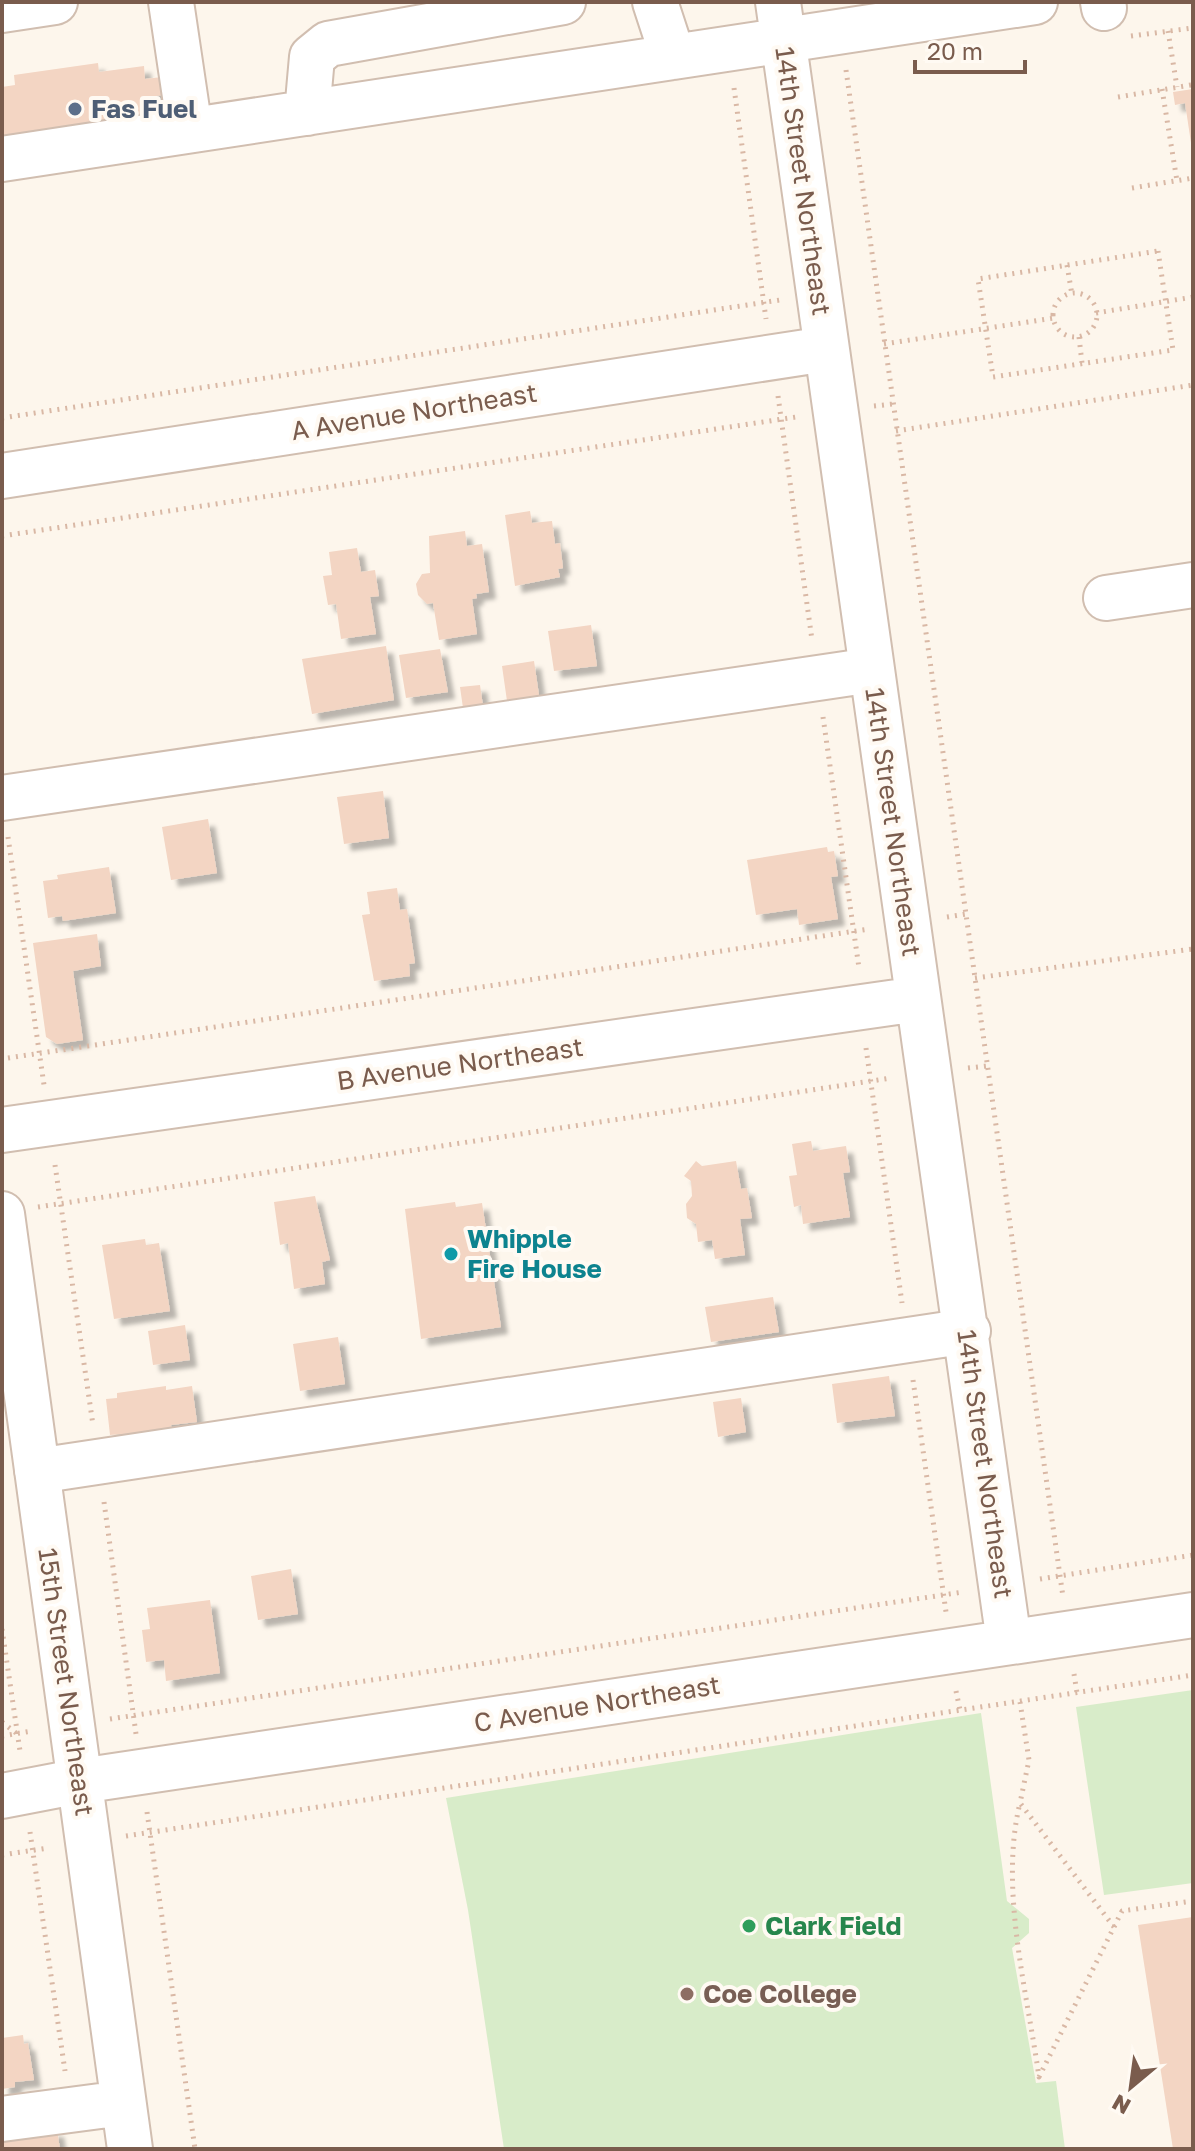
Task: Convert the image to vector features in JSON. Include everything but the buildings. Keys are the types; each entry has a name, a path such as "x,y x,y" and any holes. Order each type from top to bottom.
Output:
{"street":[{"path":"2,10 55,2"},
{"path":"171,2 190,130"},
{"path":"307,113 312,57 328,44 563,2"},
{"path":"655,2 663,65"},
{"path":"2,159 307,113 663,65 728,49 780,21 841,32 917,31 1022,8"},
{"name":"14th Street Northeast","path":"780,21 968,1331 1009,1642"},
{"name":"A Avenue Northeast","path":"2,476 826,349"},
{"path":"1106,598 1193,585"},
{"path":"2,798 872,670"},
{"name":"B Avenue Northeast","path":"2,1130 918,999"},
{"name":"15th Street Northeast","path":"16,1211 37,1471 130,2149"},
{"path":"37,1471 968,1331"},
{"name":"C Avenue Northeast","path":"15,1808 80,1781 1193,1615"},
{"path":"2,2119 123,2103"}],"path":[{"path":"1110,16 1168,31 1193,28"},
{"path":"1168,31 1177,87"},
{"path":"841,32 1064,1608"},
{"path":"728,49 767,324"},
{"path":"1118,97 1191,85"},
{"path":"1162,89 1177,181"},
{"path":"1132,188 1193,178"},
{"path":"1158,251 1173,350 993,377 978,279 1067,265 1158,251"},
{"path":"1067,265 1072,295"},
{"path":"1081,293 1094,303 1097,321 1086,335 1069,338 1055,327 1052,308 1062,296 1072,295 1081,293"},
{"path":"2,418 818,295"},
{"path":"1096,313 1193,297"},
{"path":"884,344 1054,318"},
{"path":"1079,337 1082,364"},
{"path":"896,431 1193,385"},
{"path":"870,407 893,404"},
{"path":"2,536 802,416"},
{"path":"2,798 45,1091"},
{"path":"941,918 966,914"},
{"path":"8,1058 874,928"},
{"path":"975,978 1193,949"},
{"path":"16,1211 905,1076"},
{"path":"1027,1581 1193,1555"},
{"path":"101,1721 975,1590"},
{"path":"2,1629 20,1757"},
{"path":"113,1838 1193,1675"},
{"path":"1020,1702 1029,1760 1015,1824 1012,1885 1039,2077 1122,1911 1193,1901"},
{"path":"2,1722 17,1734"},
{"path":"2,1736 38,1730"},
{"path":"145,1799 195,2149"},
{"path":"1020,1803 1114,1927"},
{"path":"15,1808 33,1850 70,2109"},
{"path":"2,1855 55,1847"}],"green space":[{"path":"1193,1690 1193,1883 1104,1895 1076,1707"},
{"name":"Clark Field","path":"981,1713 1007,1901 1029,1919 1029,1933 1012,1948 1036,2083 1056,2081 1065,2149 504,2149 468,1910 446,1798"}],"place":[{"name":"Fas Fuel","path":"75,109"},
{"name":"Whipple Fire House","path":"451,1254"},
{"name":"Clark Field","path":"749,1926"},
{"name":"Coe College","path":"687,1994"}]}
